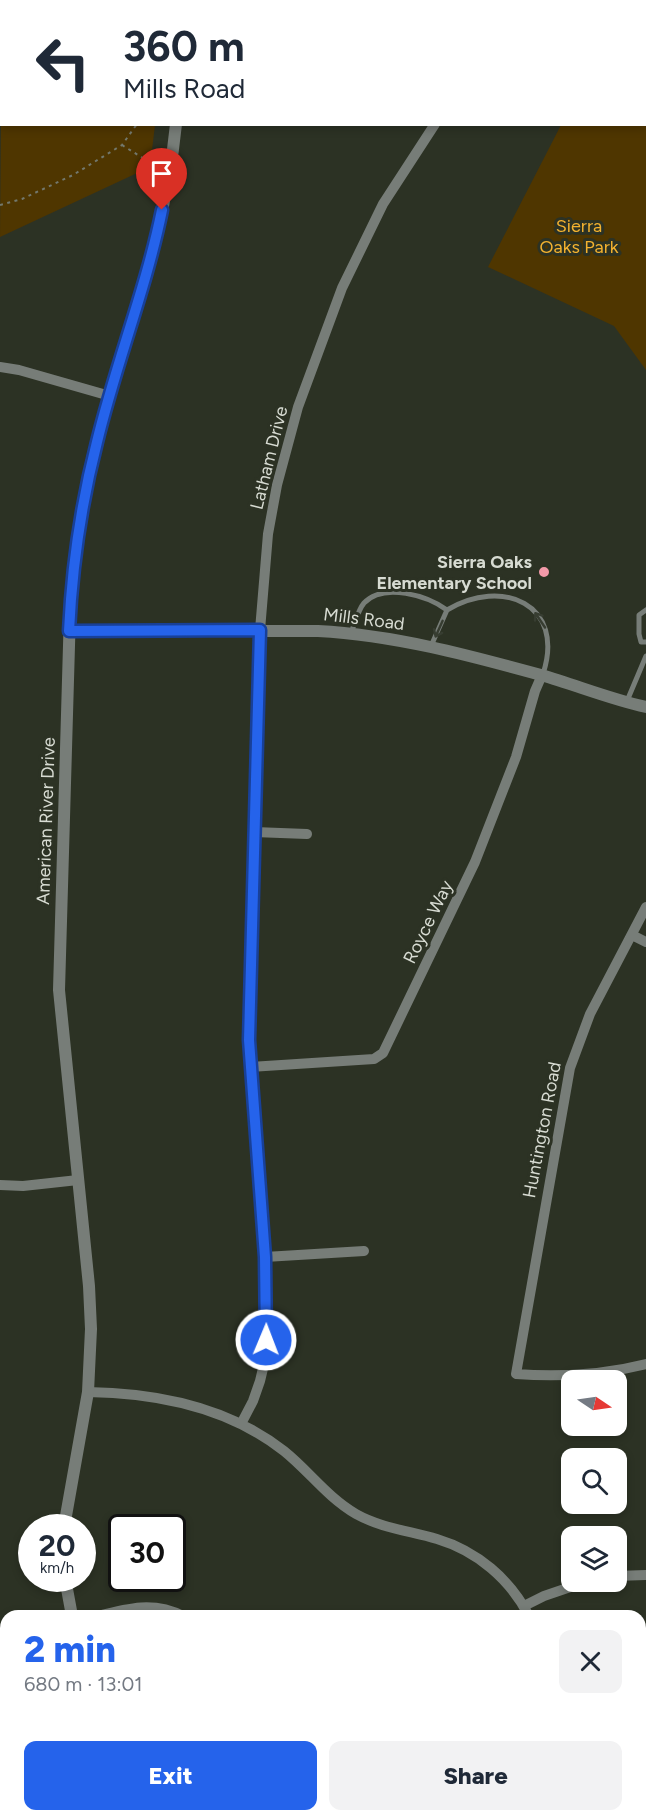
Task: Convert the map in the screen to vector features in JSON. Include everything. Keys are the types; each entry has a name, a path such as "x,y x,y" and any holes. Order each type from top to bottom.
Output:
{"street":[{"name":"American River Drive","path":"67,1514 88,1392 91,1329 89,1286 59,990 69,631 75,552 84,496 110,396 153,254 167,187 176,126"},
{"name":"Latham Drive","path":"241,1424 254,1401 265,1360 265,1257 249,1028 260,630 268,534 277,485 301,397 359,249 399,176 434,126"},
{"path":"0,367 19,370 110,396"},
{"name":"Mills Road","path":"69,631 260,630 351,633 431,646 542,675 646,707"},
{"name":"Royce Way","path":"250,1066 374,1059 383,1053 475,862 516,757 542,675"},
{"path":"254,832 307,834"},
{"name":"Huntington Road","path":"646,908 590,1014 570,1068 516,1374 586,1375 646,1364"},
{"path":"632,935 646,942"},
{"path":"0,1185 23,1186 78,1180"},
{"path":"265,1257 364,1251"},
{"path":"88,1392 157,1396 211,1411 241,1424 286,1452 334,1499 356,1514 389,1528 456,1546 483,1562 506,1582 526,1610"},
{"path":"627,1576 646,1575"},
{"path":"529,1610 561,1591"},
{"path":"68,1592 71,1610"},
{"path":"126,1610 144,1606 167,1610"}],"lane":[{"path":"351,633 362,605 373,596 380,594 401,593 420,596 447,610"},
{"path":"431,646 447,610 473,597 499,595 521,601 539,616 548,636 548,659 542,675"},
{"path":"646,610 639,615 641,642 646,642"},
{"path":"627,703 646,656"}],"path":[{"path":"0,205 22,199 73,175 122,145 136,126"},
{"path":"122,145 154,165"}],"green space":[{"path":"1,126 155,126 150,167 0,237"},
{"name":"Sierra Oaks Park","path":"560,126 646,126 646,370 614,326 488,267"}],"place":[{"name":"Sierra Oaks Elementary School","path":"544,572"}],"route":[{"path":"162,210 153,254 97,441 84,496 75,552 69,631 260,630 249,1040 265,1257 266,1340"}]}
